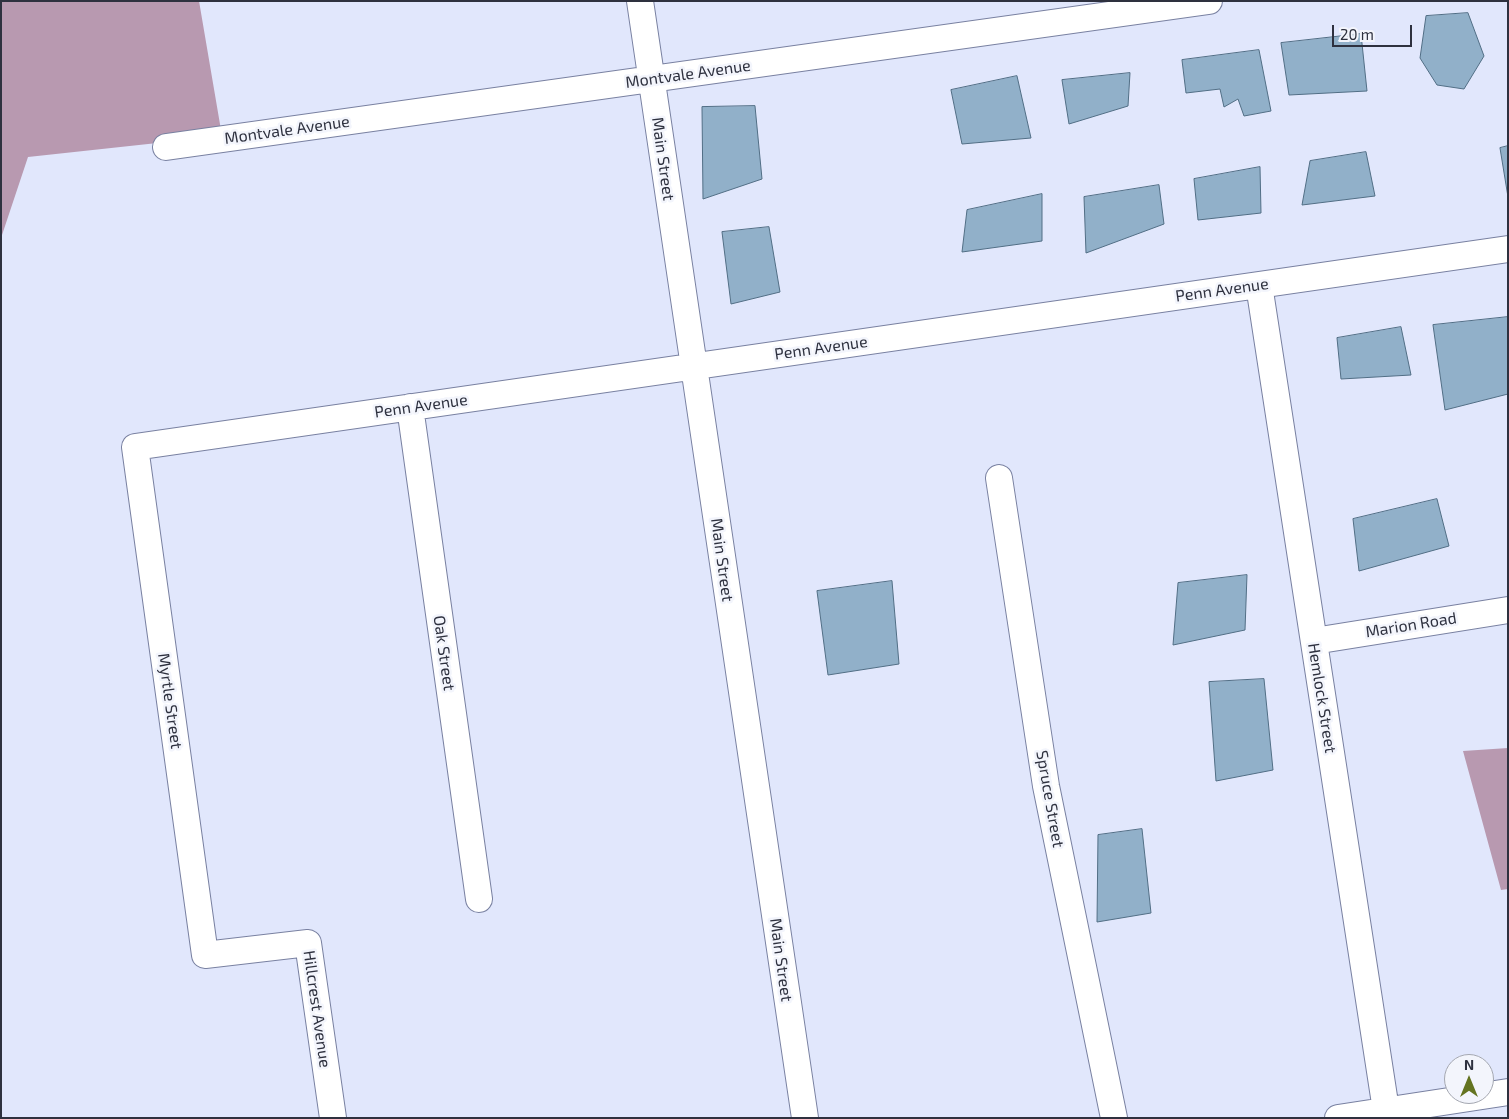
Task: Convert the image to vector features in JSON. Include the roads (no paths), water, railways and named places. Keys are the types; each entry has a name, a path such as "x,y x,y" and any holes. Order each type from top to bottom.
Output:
{"street":[{"name":"Main Street","path":"640,1 805,1118"},
{"name":"Montvale Avenue","path":"166,147 1209,1"},
{"name":"Penn Avenue","path":"135,447 1508,249"},
{"name":"Hemlock Street","path":"1259,284 1386,1110"},
{"name":"Oak Street","path":"410,407 478,899"},
{"name":"Myrtle Street","path":"135,447 205,955"},
{"name":"Spruce Street","path":"999,478 1046,786 1114,1118"},
{"name":"Marion Road","path":"1314,640 1508,610"},
{"name":"Hillcrest Avenue","path":"205,955 308,943 333,1118"},
{"path":"1338,1118 1508,1092"}]}
